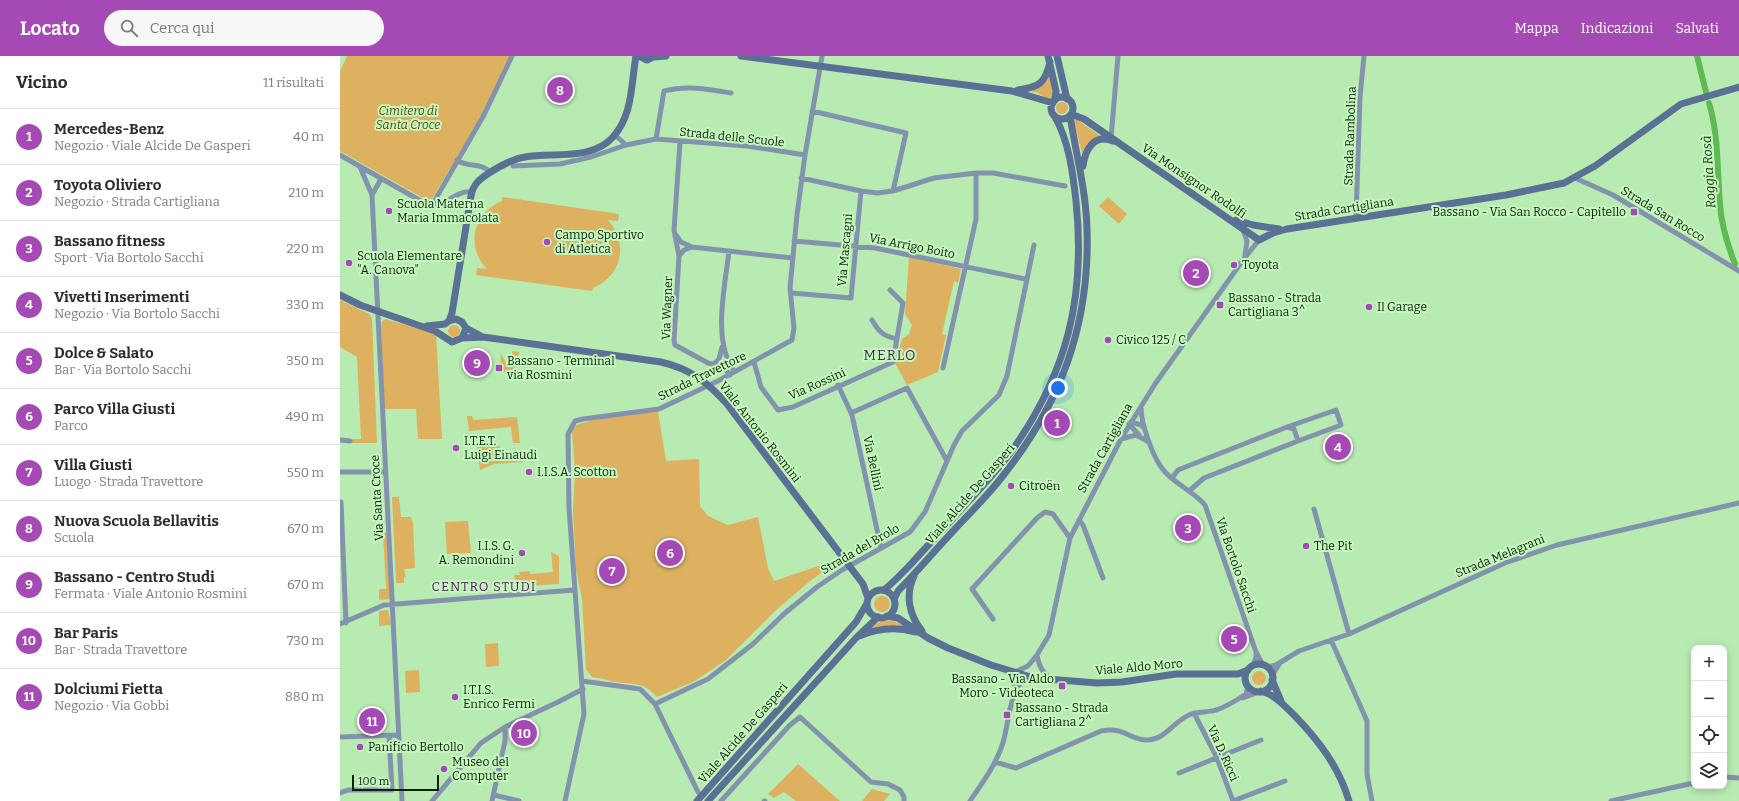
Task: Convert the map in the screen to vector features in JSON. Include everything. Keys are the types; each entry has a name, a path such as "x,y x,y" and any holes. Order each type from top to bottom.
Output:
{"main road":[{"path":"444,336 454,298 471,192 476,182 490,172 517,159 584,152 595,149 615,135 627,112 638,56 652,58 666,56"},
{"path":"741,56 1012,91 1054,101 1061,98 1067,99"},
{"name":"Viale Alcide De Gasperi","path":"887,616 892,612 898,591 1001,479 1016,458 1046,412 1065,372 1077,338 1085,292 1088,228 1082,173 1071,112 1057,56"},
{"path":"635,68 652,58"},
{"path":"1012,91 1027,89 1043,82 1047,75 1049,59"},
{"path":"1049,59 1056,91 1053,114"},
{"name":"Strada Cartigliana","path":"1259,240 1273,233 1287,229 1506,195 1564,183 1575,178 1620,149 1667,112 1681,104 1739,87"},
{"path":"1038,98 1053,114 1061,119 1071,112"},
{"name":"Via Monsignor Rodolfi","path":"1071,112 1084,119 1239,224 1259,240"},
{"name":"Viale Alcide De Gasperi","path":"697,801 856,622 875,591 881,590 943,530 1010,453 1038,408 1059,364 1068,335 1077,299 1080,255 1074,188 1062,130 1053,114"},
{"path":"1082,173 1084,157 1089,146 1101,139 1114,140"},
{"path":"1230,219 1271,229 1287,229"},
{"name":"Viale Antonio Rosmini","path":"340,295 379,312 424,327 444,336 452,342 462,338 483,337 669,364 691,372 710,385 727,404 863,584 867,602"},
{"path":"454,298 464,325 462,338"},
{"name":"Viale Antonio Rosmini","path":"424,327 456,319 483,337"},
{"path":"916,572 911,586 909,599 910,610 917,626 928,638"},
{"path":"863,584 891,593 895,602"},
{"path":"867,602 872,613 878,617 887,616"},
{"name":"Viale Aldo Moro","path":"895,602 905,622"},
{"name":"Viale Aldo Moro","path":"887,616 898,618 928,638 968,656 1010,672 1034,678 1097,683 1122,682 1176,674 1238,674 1250,668 1264,666 1272,678 1277,695 1284,706"},
{"name":"Viale Alcide De Gasperi","path":"708,801 856,638 878,617"},
{"path":"856,638 873,630 886,628 904,629 921,634"},
{"path":"1247,684 1245,678 1250,668"},
{"name":"Viale Aldo Moro","path":"1220,674 1247,684 1260,692 1277,699 1312,734 1326,752 1338,772 1349,801"},
{"path":"1260,692 1270,686 1272,678"}],"street":[{"path":"435,200 484,115 512,56"},
{"name":"Strada Travettore","path":"584,714 569,508 568,434 575,422 659,409 710,385 792,340 794,328 791,293 792,258 801,178 822,56"},
{"path":"1114,140 1118,56"},
{"name":"Strada Rambolina","path":"1356,218 1360,97 1364,56"},
{"path":"656,139 664,91 685,88 732,93"},
{"path":"812,111 906,133 894,191"},
{"path":"615,135 626,145"},
{"name":"Strada delle Scuole","path":"513,166 538,166 564,163 597,155 626,145 656,139 747,146 805,155"},
{"name":"Via Wagner","path":"680,142 675,234 679,256 674,340 675,345 678,349 713,365 723,366 732,373"},
{"path":"559,154 564,163"},
{"path":"340,155 428,205 441,205 463,192 471,192"},
{"path":"457,160 483,166 490,172"},
{"name":"Via Santa Croce","path":"360,167 372,195 379,312 385,472 402,801"},
{"path":"943,368 976,219 976,173"},
{"path":"801,178 861,191 877,192 894,191 934,178 976,173 993,173 1065,186"},
{"name":"Strada San Rocco","path":"1575,178 1613,195 1739,271"},
{"path":"372,195 381,179"},
{"name":"Via Mascagni","path":"791,293 851,298 861,191"},
{"path":"1239,224 1247,241 1247,250 1243,260"},
{"path":"675,234 681,242 692,247 792,258"},
{"name":"Strada Cartigliana","path":"1010,672 1028,666 1037,655 1049,635 1053,623 1070,538 1130,423 1243,260 1259,240"},
{"name":"Via Arrigo Boito","path":"794,241 875,248 1025,279"},
{"name":"Strada del Brolo","path":"655,704 708,679 753,644 806,596 849,566 910,532 926,512 946,461 962,431 999,395 1006,380 1025,279 1034,245"},
{"path":"679,256 684,250 692,247"},
{"path":"713,365 719,359 722,344 722,310 729,251"},
{"name":"Via Rossini","path":"754,362 761,387 778,410 793,407 838,385 893,362 903,303 890,290"},
{"path":"872,320 880,333 886,337 897,339"},
{"path":"722,344 732,373"},
{"name":"Via Bellini","path":"838,385 851,413 881,548"},
{"path":"851,413 907,388 946,461"},
{"name":"Via Bortolo Sacchi","path":"1141,406 1141,416 1149,442 1162,468 1205,505 1256,652 1264,666"},
{"path":"1172,478 1178,470 1287,427 1336,410 1341,425 1204,478 1189,491"},
{"path":"1130,423 1141,425 1145,430"},
{"name":"Via Bortolo Sacchi","path":"1130,423 1140,436 1149,442"},
{"path":"1287,427 1294,429 1298,441"},
{"path":"1121,439 1129,436 1140,436"},
{"path":"340,440 350,441"},
{"path":"340,472 385,472"},
{"path":"341,502 346,623"},
{"name":"Strada Melagrani","path":"1264,666 1272,666 1299,651 1350,634 1505,563 1557,545 1739,503"},
{"path":"1314,508 1350,634"},
{"path":"993,619 972,589 1037,518 1045,512 1053,514 1070,538"},
{"path":"1079,520 1083,525 1103,578"},
{"path":"340,624 346,623 375,608 392,604 574,590"},
{"path":"340,595 345,599"},
{"path":"1331,640 1367,720 1367,774 1372,801"},
{"path":"1250,668 1256,657 1256,652"},
{"path":"1037,655 1038,663 1043,672 1055,680"},
{"name":"Strada Melagrani","path":"1272,678 1281,662"},
{"path":"1010,672 1016,690"},
{"path":"970,801 995,762 1004,740 1010,709 1016,690 1023,681 1034,678"},
{"path":"582,682 640,689 655,704 698,792"},
{"path":"995,762 1016,768 1101,731 1110,729 1118,730 1134,738 1147,740 1154,739 1160,737 1188,715 1216,710 1240,698 1246,694 1247,684"},
{"path":"432,801 481,743 505,727 558,702 582,688"},
{"path":"1240,698 1260,692"},
{"name":"Via D. Ricci","path":"1194,713 1217,758 1233,801"},
{"path":"561,801 584,714"},
{"path":"564,801 584,714"},
{"path":"721,801 790,725 800,717 871,782 888,784 900,790 904,801"},
{"path":"492,801 505,740 505,727"},
{"path":"340,792 348,790 392,790 389,735"},
{"path":"340,737 398,735"},
{"path":"1179,773 1261,740"},
{"path":"1727,777 1739,778"},
{"path":"1233,801 1286,781"},
{"path":"1611,801 1691,784"},
{"path":"494,795 519,801"}],"green space":[{"name":"Cimitero di Santa Croce","path":"347,56 511,56 483,114 430,202 340,151 340,71"},
{"path":"1049,75 1054,98 1051,101 1038,93 1029,91 1041,86"},
{"path":"1060,102 1064,102 1068,108 1064,114 1060,114 1056,110 1056,106"},
{"path":"1076,119 1102,137 1088,143 1082,153 1074,122"},
{"name":"Campo Sportivo di Atletica","path":"502,197 619,214 618,221 608,220 615,229 619,239 620,248 619,258 611,276 603,283 593,288 592,291 476,275 477,268 487,269 480,260 476,250 474,241 475,231 484,213 492,206 502,201"},
{"path":"1108,197 1127,214 1119,224 1099,206"},
{"path":"909,257 961,269 958,283 954,281 942,334 946,335 938,372 907,385 895,363 902,339 909,334 912,325 905,314"},
{"path":"340,300 369,314 372,318 377,443 350,443 350,439 361,439 357,357 340,347"},
{"path":"386,319 436,334 442,439 418,439 416,409 384,409 381,327 382,321"},
{"path":"456,325 459,326 459,336 452,337 449,336 448,329 449,326"},
{"path":"512,351 519,352 518,358 513,361 507,356 512,355"},
{"path":"501,354 506,363 516,366 513,372 506,374 500,368"},
{"path":"658,411 666,461 699,459 700,506 708,516 728,525 758,517 768,568 774,581 836,560 837,562 810,581 774,612 726,660 695,681 657,697 647,688 642,686 593,678 586,669 582,599 576,569 573,510 575,471 572,431 576,425 593,420"},
{"path":"467,416 472,416 473,420 517,417 520,443 513,443 511,427 469,431"},
{"path":"500,446 501,454 523,453 523,462 494,464 480,470 477,447"},
{"path":"392,497 399,497 401,517 411,517 413,523 415,568 404,569 406,577 404,577 404,583 396,583"},
{"path":"468,521 471,553 447,554 445,522"},
{"path":"383,532 388,533 390,599 379,600 379,589 386,589"},
{"path":"551,552 559,556 559,584 516,585 514,575 520,575 519,572 530,571 530,574 553,572"},
{"path":"879,596 885,596 890,601 888,610 885,612 879,612 874,607 874,601"},
{"path":"388,610 391,625 379,626 379,611"},
{"path":"886,620 894,621 904,626 871,628 879,622"},
{"path":"498,643 499,666 486,667 485,644"},
{"path":"419,670 420,692 406,693 405,671"},
{"path":"1256,671 1262,671 1266,675 1266,681 1262,685 1256,685 1252,681 1252,675"},
{"path":"798,764 840,801 796,801 784,792 774,798 768,794"},
{"path":"872,789 890,794 884,801 862,801"}],"waterway":[{"name":"Roggia Rosà","path":"1697,56 1706,92"},
{"name":"Roggia Rosà","path":"1709,103 1715,128 1723,227 1735,264"}],"place":[{"name":"Nuova Scuola Bellavitis","path":"560,90"},
{"name":"Scuola Materna Maria Immacolata","path":"389,211"},
{"name":"Bassano - Via San Rocco - Capitello","path":"1634,212"},
{"name":"Campo Sportivo di Atletica","path":"547,242"},
{"name":"Scuola Elementare \"A. Canova\"","path":"349,263"},
{"name":"Toyota","path":"1234,265"},
{"name":"Toyota Oliviero","path":"1196,273"},
{"name":"Bassano - Strada Cartigliana 3^","path":"1220,305"},
{"name":"Il Garage","path":"1369,307"},
{"name":"Civico 125 / C","path":"1108,340"},
{"name":"Bassano - Centro Studi","path":"477,363"},
{"name":"Bassano - Terminal via Rosmini","path":"499,368"},
{"name":"Mercedes-Benz","path":"1057,423"},
{"name":"Vivetti Inserimenti","path":"1338,447"},
{"name":"I.T.E.T. Luigi Einaudi","path":"456,448"},
{"name":"I.I.S.A. Scotton","path":"529,472"},
{"name":"Citroën","path":"1011,486"},
{"name":"Bassano fitness","path":"1188,528"},
{"name":"The Pit","path":"1306,546"},
{"name":"I.I.S. G. A. Remondini","path":"522,553"},
{"name":"Parco Villa Giusti","path":"670,553"},
{"name":"Villa Giusti","path":"612,571"},
{"name":"Dolce & Salato","path":"1234,639"},
{"name":"Bassano - Via Aldo Moro - Videoteca","path":"1062,686"},
{"name":"I.T.I.S. Enrico Fermi","path":"455,697"},
{"name":"Bassano - Strada Cartigliana 2^","path":"1007,715"},
{"name":"Dolciumi Fietta","path":"372,721"},
{"name":"Bar Paris","path":"524,733"},
{"name":"Panificio Bertollo","path":"360,747"},
{"name":"Museo del Computer","path":"444,769"}],"district":[{"name":"MERLO","path":"890,355"},
{"name":"CENTRO STUDI","path":"484,586"}]}
